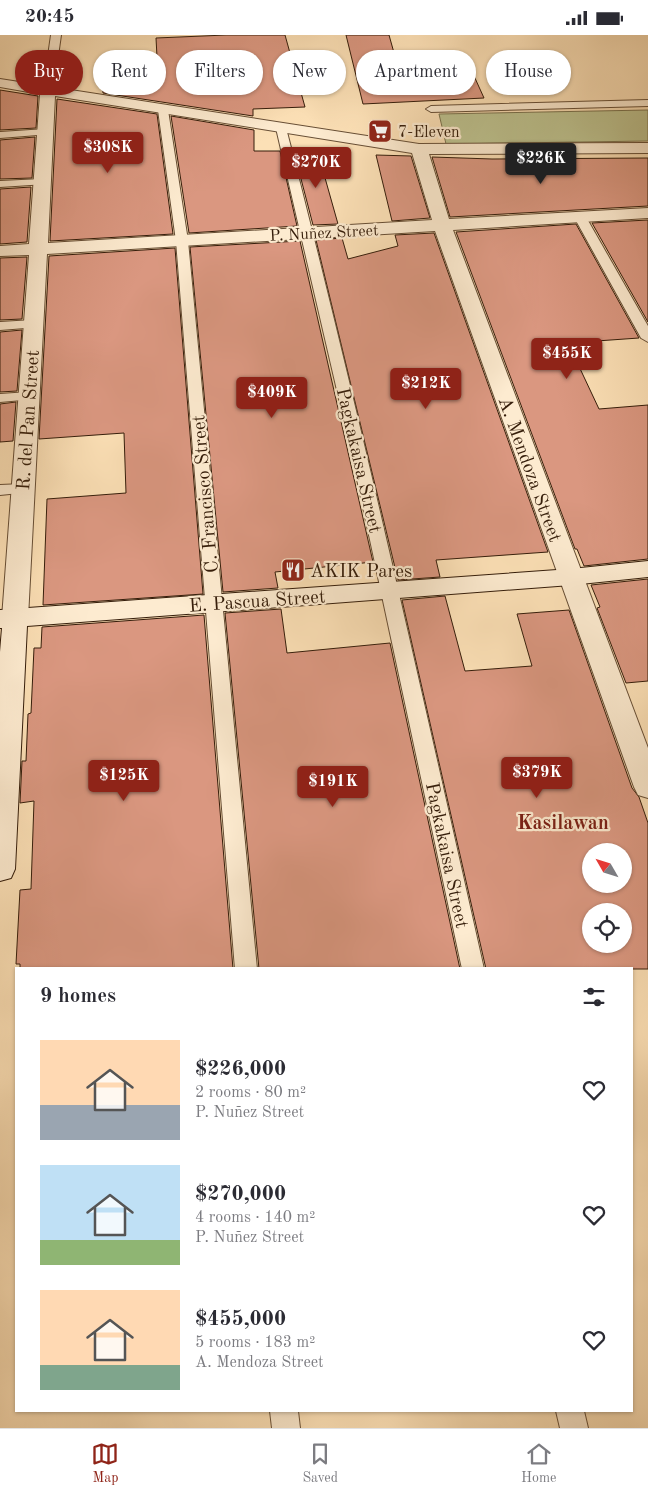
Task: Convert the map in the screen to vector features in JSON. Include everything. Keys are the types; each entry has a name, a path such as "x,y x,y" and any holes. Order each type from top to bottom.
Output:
{"street":[{"path":"0,83 15,86"},
{"name":"R. del Pan Street","path":"0,869 7,619 23,489 48,95"},
{"path":"74,95 419,149 648,148"},
{"name":"A. Mendoza Street","path":"419,149 442,225 571,577 586,612 648,787"},
{"name":"P. Nuñez Street","path":"0,251 648,213"},
{"name":"E. Pascua Street","path":"7,619 571,577 648,569"}],"lane":[{"path":"54,50 56,35"},
{"path":"431,109 648,103"},
{"name":"C. Francisco Street","path":"163,109 182,241 246,967"},
{"name":"Pagkakaisa Street","path":"281,128 308,233 390,590 473,967"},
{"path":"0,135 46,132"},
{"path":"0,184 42,181"},
{"path":"580,217 648,338"},
{"path":"0,326 33,324"},
{"path":"0,398 29,396"},
{"path":"0,490 23,489"},
{"path":"284,1412 286,1428"},
{"path":"570,1412 574,1428"}],"green space":[{"path":"648,110 648,141 446,144 439,114"}],"building":[{"path":"285,35 289,50 273,50 273,95 302,95 305,107 253,109 253,116 116,95 166,95 166,50 157,50 156,38"},
{"path":"346,35 389,35 393,50 356,50 356,76"},
{"path":"476,80 484,98 363,104 361,95 476,95"},
{"path":"0,90 15,92 15,95 38,96 36,128 0,130"},
{"path":"57,99 157,114 173,234 50,241"},
{"path":"171,116 254,130 254,151 280,151 297,226 189,233"},
{"path":"35,137 32,178 0,179 0,140"},
{"path":"294,152 318,153 338,224 313,225"},
{"path":"376,155 411,156 430,218 392,221"},
{"path":"432,157 492,159 648,158 648,206 450,217"},
{"path":"31,187 27,242 0,244 0,189"},
{"path":"648,220 648,322 592,223"},
{"path":"576,224 639,338 568,343 599,409 648,405 648,559 584,566 577,549 575,549 456,232"},
{"path":"434,233 548,552 436,560 440,577 398,580 316,240 342,238 348,259 398,246 395,235"},
{"path":"300,241 373,562 275,572 278,588 223,592 190,247"},
{"path":"175,248 203,594 43,605 47,499 126,493 124,433 39,439 49,256"},
{"path":"27,257 22,319 0,320 0,258"},
{"path":"22,330 17,391 0,392 0,332"},
{"path":"16,402 13,441 0,442 0,404"},
{"path":"648,579 648,681 626,683 597,608 600,607 591,585"},
{"path":"445,596 465,671 532,666 517,614 569,610 632,788 639,797 648,823 648,969 633,969 633,967 486,967 402,600"},
{"path":"281,609 287,653 390,643 460,967 259,967 225,613"},
{"path":"204,615 233,967 20,967 20,964 16,964 20,890 31,889 34,801 20,803 22,761 26,761 28,714 31,713 34,648 41,648 42,627"}],"place":[{"name":"7-Eleven","path":"380,131"},
{"name":"AKIK Pares","path":"293,570"}],"district":[{"name":"Kasilawan","path":"563,822"}]}
